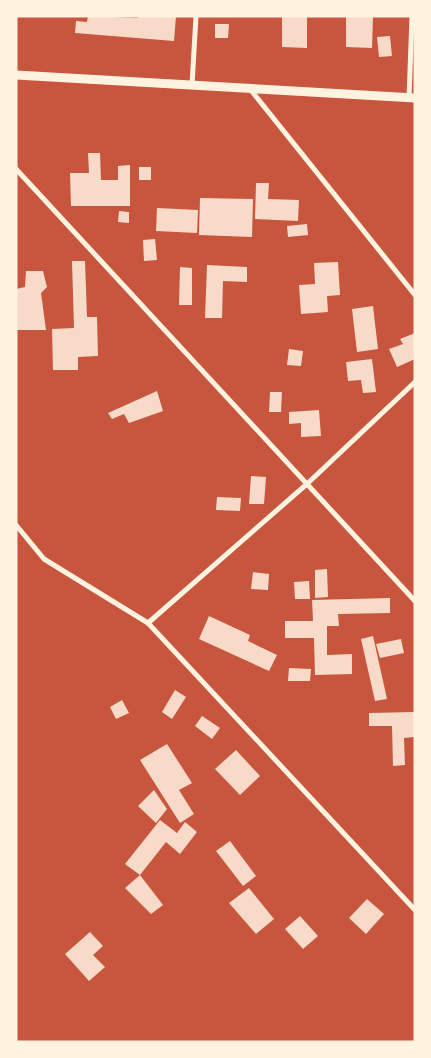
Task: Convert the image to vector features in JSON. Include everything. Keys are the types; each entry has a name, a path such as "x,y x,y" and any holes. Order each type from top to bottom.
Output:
{"street":[{"path":"192,85 196,16"},
{"path":"16,75 412,98 412,16"},
{"path":"250,88 415,296"},
{"path":"16,169 415,601"},
{"path":"148,623 308,483 415,382"},
{"path":"16,524 44,559 148,623 415,910"}],"building":[{"path":"88,16 138,18 138,16 176,16 174,41 75,33 76,21 87,22"},
{"path":"282,16 307,16 307,48 282,47"},
{"path":"346,16 373,16 372,48 346,47"},
{"path":"215,24 229,24 228,38 215,38"},
{"path":"390,36 392,56 379,57 377,37"},
{"path":"88,153 100,153 101,180 118,180 118,166 130,165 130,206 71,206 70,173 89,173"},
{"path":"139,167 151,167 151,180 139,180"},
{"path":"256,183 269,183 268,199 299,200 298,221 255,219"},
{"path":"200,198 253,199 252,237 199,235"},
{"path":"157,208 198,210 197,233 156,231"},
{"path":"119,211 129,212 129,223 118,222"},
{"path":"307,224 308,235 288,237 287,226"},
{"path":"155,239 157,260 144,261 143,240"},
{"path":"72,261 85,261 87,317 97,317 98,356 78,357 78,370 53,370 52,329 74,328"},
{"path":"338,262 340,295 327,296 328,312 301,314 299,285 315,284 314,263"},
{"path":"207,265 247,267 247,282 223,281 222,318 205,318"},
{"path":"180,267 192,268 192,305 179,305"},
{"path":"26,271 43,271 47,287 41,293 46,330 16,330 16,289 25,287"},
{"path":"373,306 378,349 357,352 352,309"},
{"path":"415,333 415,359 397,367 389,349 403,344 400,339"},
{"path":"289,349 303,351 301,366 287,365"},
{"path":"372,359 376,392 363,393 361,380 348,381 346,362"},
{"path":"157,391 163,411 129,423 124,414 112,419 108,413"},
{"path":"270,392 282,392 281,412 269,412"},
{"path":"319,410 321,436 301,437 301,423 289,424 289,412"},
{"path":"251,476 266,477 264,504 249,504"},
{"path":"217,497 241,498 240,511 216,510"},
{"path":"327,569 328,597 315,598 315,570"},
{"path":"253,572 269,574 268,590 251,589"},
{"path":"309,581 310,599 295,599 294,582"},
{"path":"390,598 390,613 338,614 339,626 327,626 327,655 352,654 352,674 315,675 314,638 285,638 285,621 313,621 312,600"},
{"path":"209,616 250,635 248,641 277,655 269,671 199,639"},
{"path":"373,636 387,699 375,701 361,639"},
{"path":"401,639 404,653 380,658 376,644"},
{"path":"289,668 311,669 310,681 288,681"},
{"path":"175,690 186,697 172,719 162,712"},
{"path":"122,700 129,713 116,719 110,707"},
{"path":"414,712 414,737 404,738 405,765 393,766 392,726 369,726 369,713"},
{"path":"202,716 220,728 212,739 195,726"},
{"path":"167,744 192,783 179,790 194,814 180,823 140,760"},
{"path":"236,750 260,776 240,795 215,769"},
{"path":"154,790 167,809 156,823 138,806"},
{"path":"160,820 177,833 185,822 197,832 180,854 166,842 140,875 125,864"},
{"path":"230,841 256,876 243,886 216,851"},
{"path":"140,875 163,905 151,914 125,888"},
{"path":"249,888 274,919 256,934 229,903"},
{"path":"367,899 384,914 366,934 349,918"},
{"path":"300,916 318,936 303,949 285,929"},
{"path":"90,932 103,946 93,955 105,967 89,981 65,954"}]}
